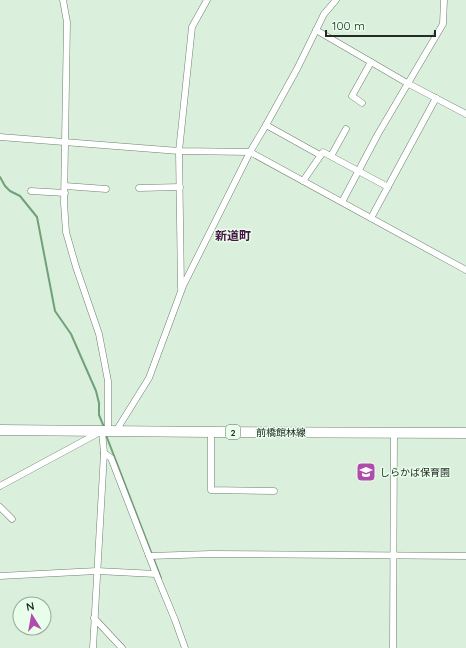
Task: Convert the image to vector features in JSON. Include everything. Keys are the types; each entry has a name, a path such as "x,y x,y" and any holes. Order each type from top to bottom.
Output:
{"main road":[{"name":"前橋館林線","path":"0,430 466,432"}],"street":[{"path":"63,0 67,22 65,189 66,232 76,267 99,334 108,381 109,431 104,453 93,648"},
{"path":"182,290 179,151 192,27 207,0"},
{"path":"0,486 109,431 149,378 182,290 250,152 266,125 324,14 336,0"},
{"path":"342,202 358,170 407,83 443,24 444,0"},
{"path":"316,30 407,83 466,114"},
{"path":"362,103 352,96 371,62"},
{"path":"372,218 436,98"},
{"path":"266,125 320,155"},
{"path":"331,156 346,129"},
{"path":"0,137 179,151 250,152 466,270"},
{"path":"303,181 323,152 388,187"},
{"path":"139,188 180,187"},
{"path":"30,191 106,189"},
{"path":"211,432 211,490 274,491"},
{"path":"393,648 394,432"},
{"path":"104,453 111,458 185,648"},
{"path":"0,507 12,519"},
{"path":"149,556 211,554 466,556"},
{"path":"0,576 97,571 156,574"},
{"path":"94,618 122,648"}],"waterway":[{"path":"0,177 5,186 10,191 20,196 37,217 55,311 71,334 96,391 99,403 99,415 104,427"},
{"path":"106,435 161,578"}],"place":[{"name":"しらかば保育園","path":"366,472"}],"district":[{"name":"新道町","path":"233,235"}]}
